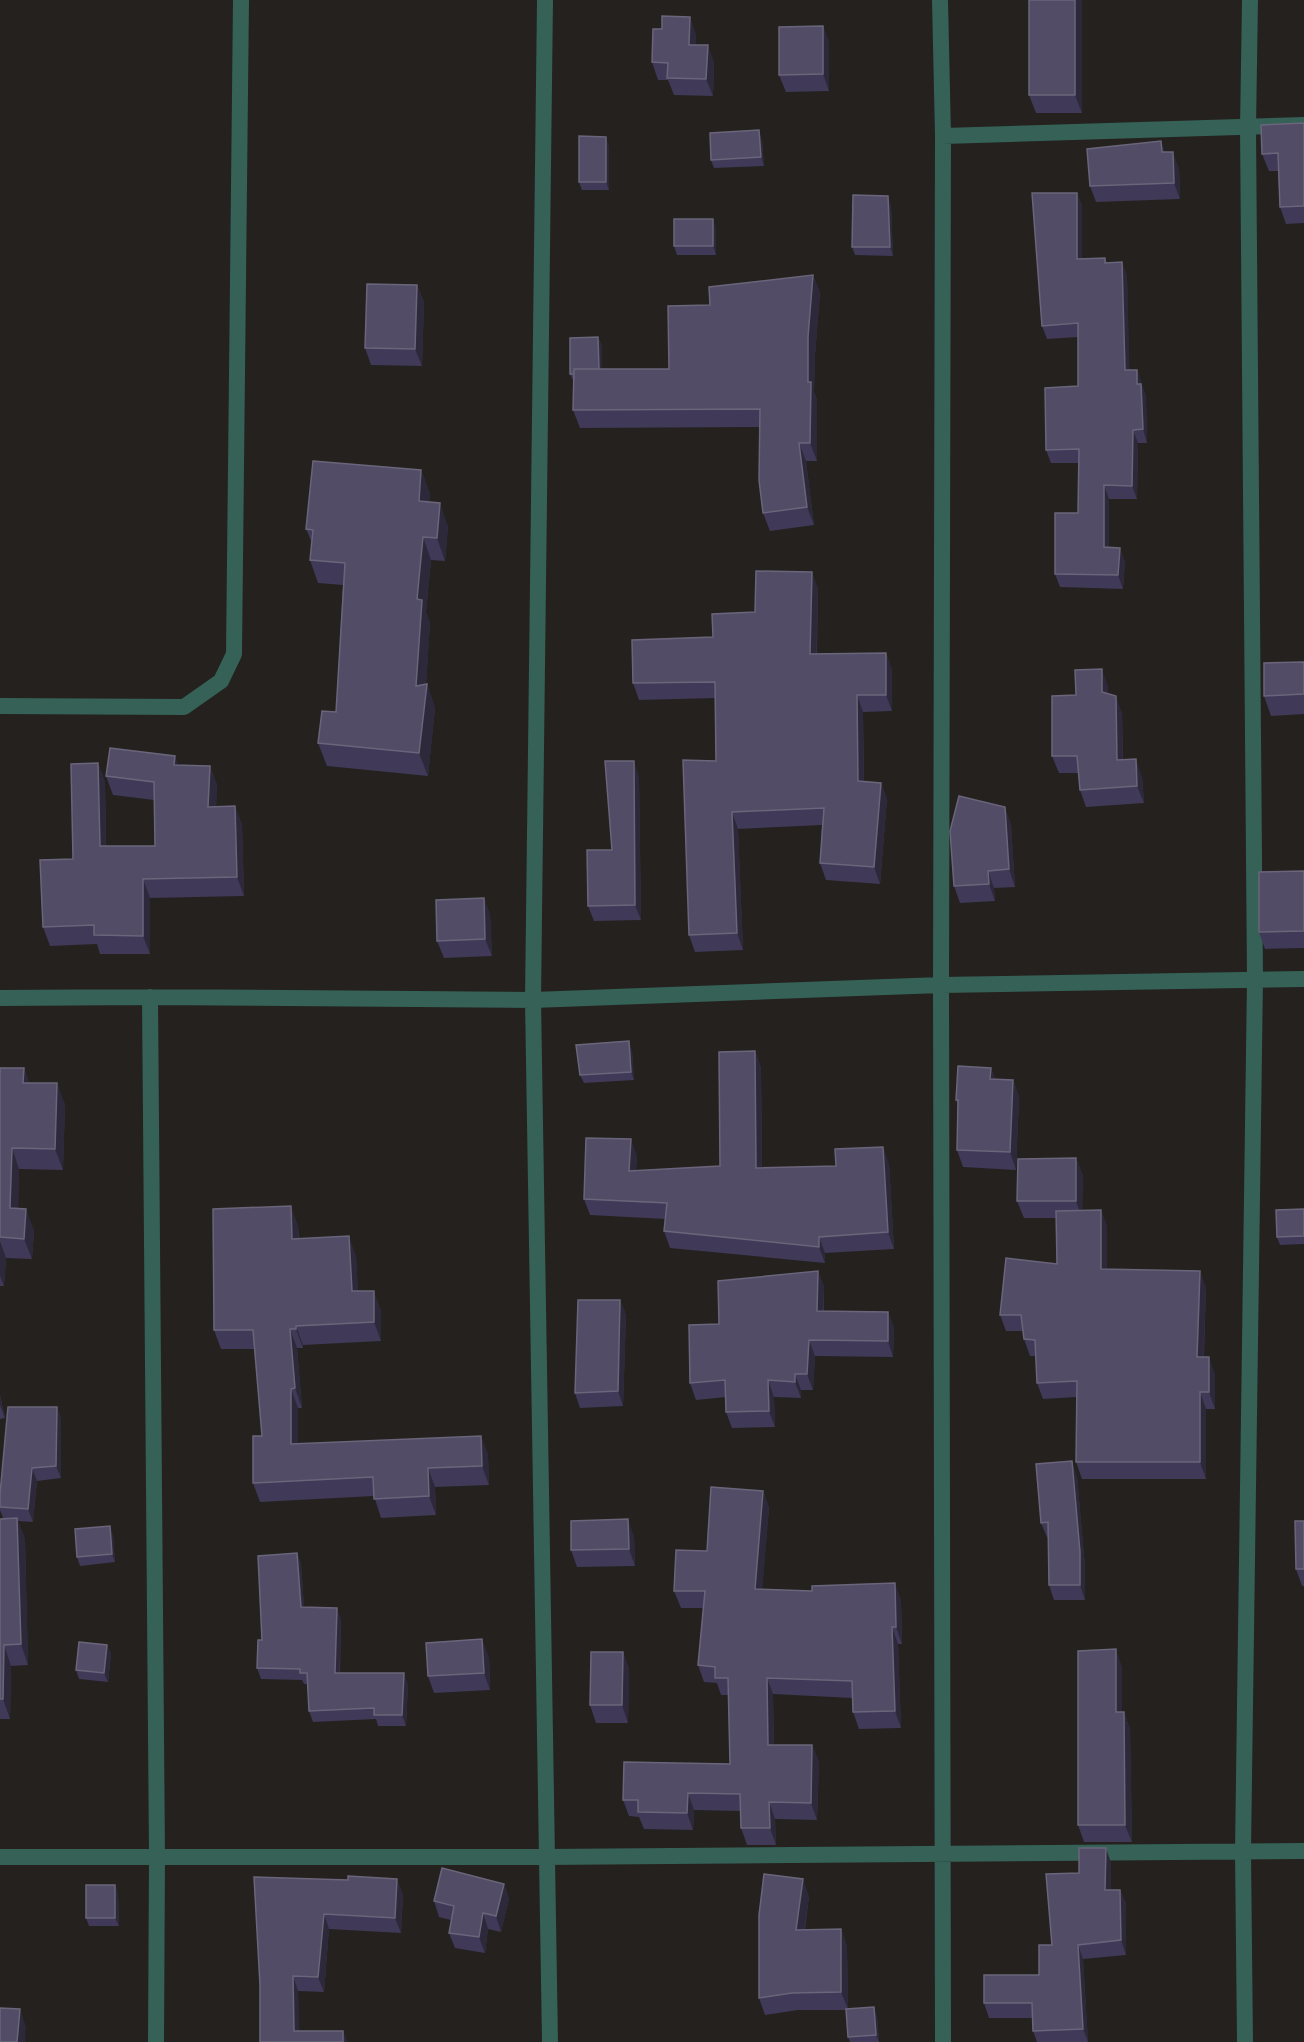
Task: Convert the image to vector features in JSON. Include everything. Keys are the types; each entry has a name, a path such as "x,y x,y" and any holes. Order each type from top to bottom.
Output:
{"street":[{"path":"0,706 184,707 221,681 234,654 242,0"},
{"path":"544,0 533,1000 550,2042"},
{"path":"940,0 944,136 941,985 943,2042"},
{"path":"1245,2042 1243,1851 1255,979 1248,128 1250,0"},
{"path":"944,136 1304,125"},
{"path":"0,998 533,1000 941,985 1304,979"},
{"path":"150,998 157,1857 156,2042"},
{"path":"0,1857 547,1857 944,1852 1304,1851"}],"building":[{"path":"1029,0 1075,0 1075,95 1029,95"},
{"path":"662,16 690,17 689,45 708,45 706,79 667,78 668,63 652,62 653,29 662,29"},
{"path":"823,26 823,74 779,75 779,27"},
{"path":"1304,123 1304,206 1280,207 1278,153 1262,154 1261,125"},
{"path":"759,130 761,157 711,160 710,133"},
{"path":"579,136 606,137 606,182 579,182"},
{"path":"1161,141 1162,152 1173,152 1174,183 1090,186 1087,149"},
{"path":"1032,193 1077,193 1077,259 1105,258 1105,263 1122,262 1125,370 1137,370 1137,384 1141,384 1143,429 1133,430 1132,486 1104,485 1104,547 1120,548 1118,575 1055,574 1055,513 1078,513 1079,449 1046,450 1045,388 1078,386 1078,323 1042,326"},
{"path":"853,195 888,196 890,247 852,247"},
{"path":"674,219 713,219 713,246 674,246"},
{"path":"813,275 808,337 808,382 811,382 810,443 799,443 807,507 763,513 759,480 760,409 573,410 574,369 669,369 668,306 710,305 709,287"},
{"path":"367,284 417,285 415,349 365,348"},
{"path":"598,337 599,369 574,369 574,374 570,374 570,338"},
{"path":"313,461 421,470 419,501 440,503 437,538 423,537 417,599 422,600 416,686 427,684 419,753 318,743 322,711 336,712 345,563 310,560 313,530 306,529"},
{"path":"756,571 812,572 810,654 886,653 886,695 857,695 858,781 881,783 874,867 820,863 824,808 732,812 737,933 689,935 683,760 716,761 715,682 633,683 632,640 713,637 712,614 755,612"},
{"path":"1304,662 1304,694 1264,696 1264,663"},
{"path":"1102,669 1102,692 1116,696 1117,760 1136,759 1137,786 1080,790 1077,756 1052,756 1052,696 1076,695 1075,670"},
{"path":"110,748 175,756 174,765 210,766 208,807 235,806 237,877 143,879 143,936 94,935 94,925 43,927 40,860 73,859 71,764 98,763 100,846 155,846 154,782 106,776"},
{"path":"605,761 634,761 635,905 588,906 587,850 612,850"},
{"path":"959,796 1005,807 1009,869 988,871 989,884 954,886 950,831"},
{"path":"1304,871 1304,931 1259,932 1259,872"},
{"path":"484,898 485,939 437,941 436,900"},
{"path":"629,1041 631,1072 580,1075 576,1045"},
{"path":"755,1051 756,1168 836,1166 835,1149 883,1147 888,1232 819,1237 819,1247 664,1231 667,1203 584,1199 586,1138 631,1139 629,1171 720,1166 719,1052"},
{"path":"958,1066 991,1068 990,1079 1013,1080 1010,1152 957,1150"},
{"path":"0,1068 24,1068 23,1083 57,1083 55,1149 12,1148 10,1208 26,1209 24,1239 0,1237"},
{"path":"1076,1158 1076,1201 1017,1201 1018,1159"},
{"path":"291,1206 292,1239 349,1236 352,1291 374,1291 374,1322 296,1326 296,1329 290,1329 295,1388 291,1389 291,1444 481,1436 482,1466 428,1468 429,1496 374,1499 373,1477 253,1483 253,1436 262,1436 253,1330 214,1330 213,1209"},
{"path":"1304,1209 1304,1236 1277,1237 1276,1210"},
{"path":"1101,1210 1101,1269 1200,1271 1197,1357 1209,1357 1209,1392 1200,1392 1200,1462 1076,1462 1077,1381 1037,1383 1035,1340 1024,1339 1021,1315 1000,1315 1006,1258 1057,1264 1056,1211"},
{"path":"818,1271 817,1311 888,1312 888,1341 809,1340 807,1374 795,1374 795,1382 768,1380 769,1411 726,1412 725,1380 690,1383 689,1325 719,1324 718,1281"},
{"path":"578,1300 620,1300 618,1391 575,1393"},
{"path":"8,1407 57,1407 56,1466 32,1468 28,1509 0,1507"},
{"path":"1072,1461 1080,1552 1080,1585 1049,1585 1048,1522 1041,1523 1036,1464"},
{"path":"711,1487 763,1491 755,1589 812,1591 812,1586 895,1583 896,1627 892,1627 895,1711 853,1712 852,1681 767,1678 768,1745 812,1745 811,1803 769,1802 770,1828 741,1828 740,1794 688,1793 687,1813 638,1812 638,1800 623,1800 624,1762 730,1764 728,1678 715,1678 715,1667 698,1665 705,1591 674,1591 676,1550 707,1551"},
{"path":"17,1518 21,1644 4,1645 3,1699 0,1699 0,1519"},
{"path":"628,1519 629,1549 571,1550 571,1521"},
{"path":"1295,1521 1304,1521 1304,1569 1296,1569"},
{"path":"110,1526 112,1554 77,1557 75,1529"},
{"path":"297,1553 301,1607 337,1608 335,1673 404,1673 402,1715 374,1715 374,1708 309,1711 307,1673 300,1673 300,1669 257,1668 258,1640 262,1640 258,1556"},
{"path":"482,1639 484,1673 428,1676 426,1643"},
{"path":"79,1642 107,1645 104,1673 76,1670"},
{"path":"1116,1649 1116,1712 1124,1712 1125,1825 1078,1825 1078,1651"},
{"path":"591,1652 623,1652 622,1705 590,1705"},
{"path":"1079,1848 1106,1848 1105,1890 1120,1890 1121,1940 1078,1945 1083,2029 1033,2031 1032,2003 984,2003 984,1975 1039,1975 1039,1945 1052,1945 1046,1874 1079,1873"},
{"path":"442,1868 504,1884 496,1916 483,1913 479,1937 449,1933 454,1906 434,1901"},
{"path":"764,1874 803,1879 796,1930 841,1929 841,1992 792,1993 759,1998 759,1915"},
{"path":"348,1876 397,1879 395,1918 324,1914 318,1977 293,1976 294,2031 343,2031 343,2042 260,2042 260,1985 254,1877 348,1880"},
{"path":"86,1885 115,1885 115,1918 86,1918"},
{"path":"874,2007 876,2035 848,2037 846,2009"},
{"path":"0,2008 20,2009 17,2042 0,2042"}]}
